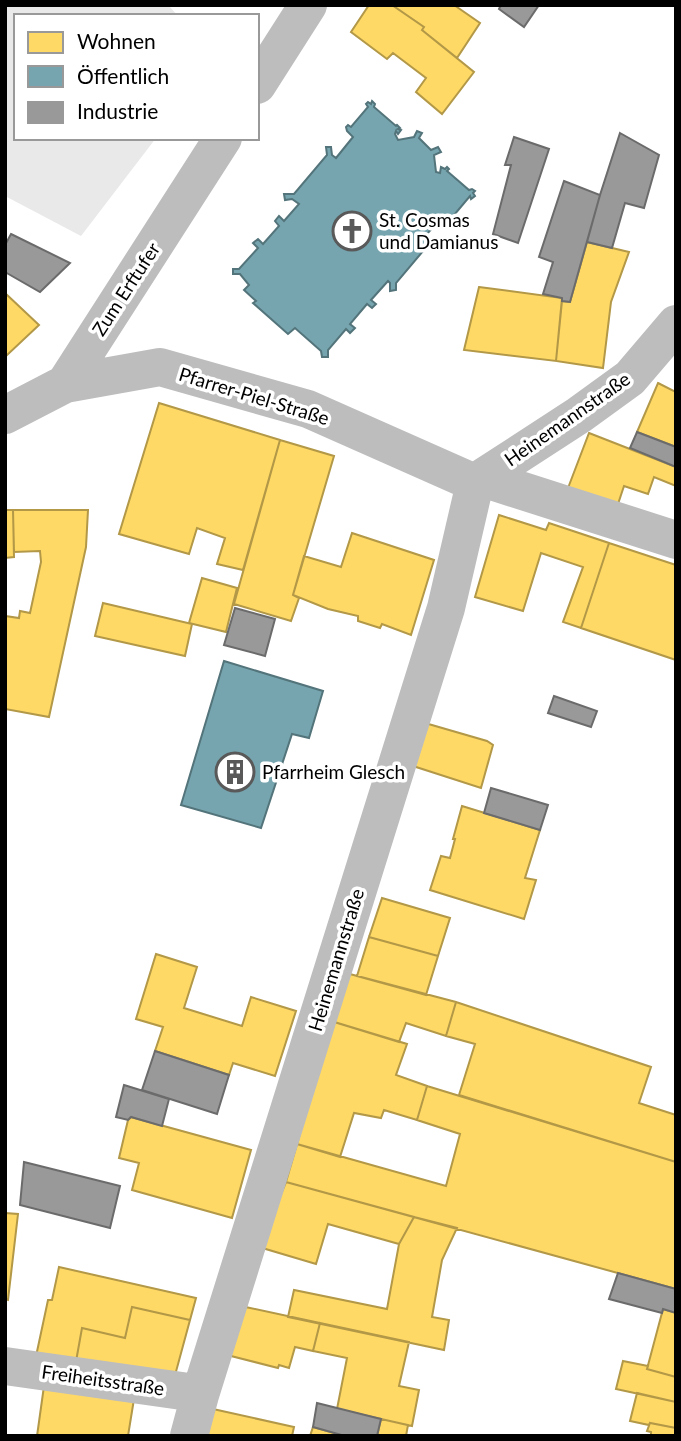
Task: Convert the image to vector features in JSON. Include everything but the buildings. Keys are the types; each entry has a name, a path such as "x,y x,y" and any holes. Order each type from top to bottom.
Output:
{"street":[{"path":"259,82 308,5"},
{"name":"Zum Erftufer","path":"5,415 65,384 222,140"},
{"name":"Heinemannstraße","path":"190,1436 200,1395 446,608 478,481 630,378 676,324"},
{"name":"Pfarrer-Piel-Straße","path":"65,384 160,367 307,409 478,481 676,540"},
{"name":"Freiheitsstraße","path":"5,1366 200,1395"}],"shaded area":[{"path":"5,5 168,5 176,14 14,14 14,140 154,140 81,236 5,196"}],"place":[{"name":"St. Cosmas und Damianus","path":"352,231"},
{"name":"Pfarrheim Glesch","path":"235,772"}]}
